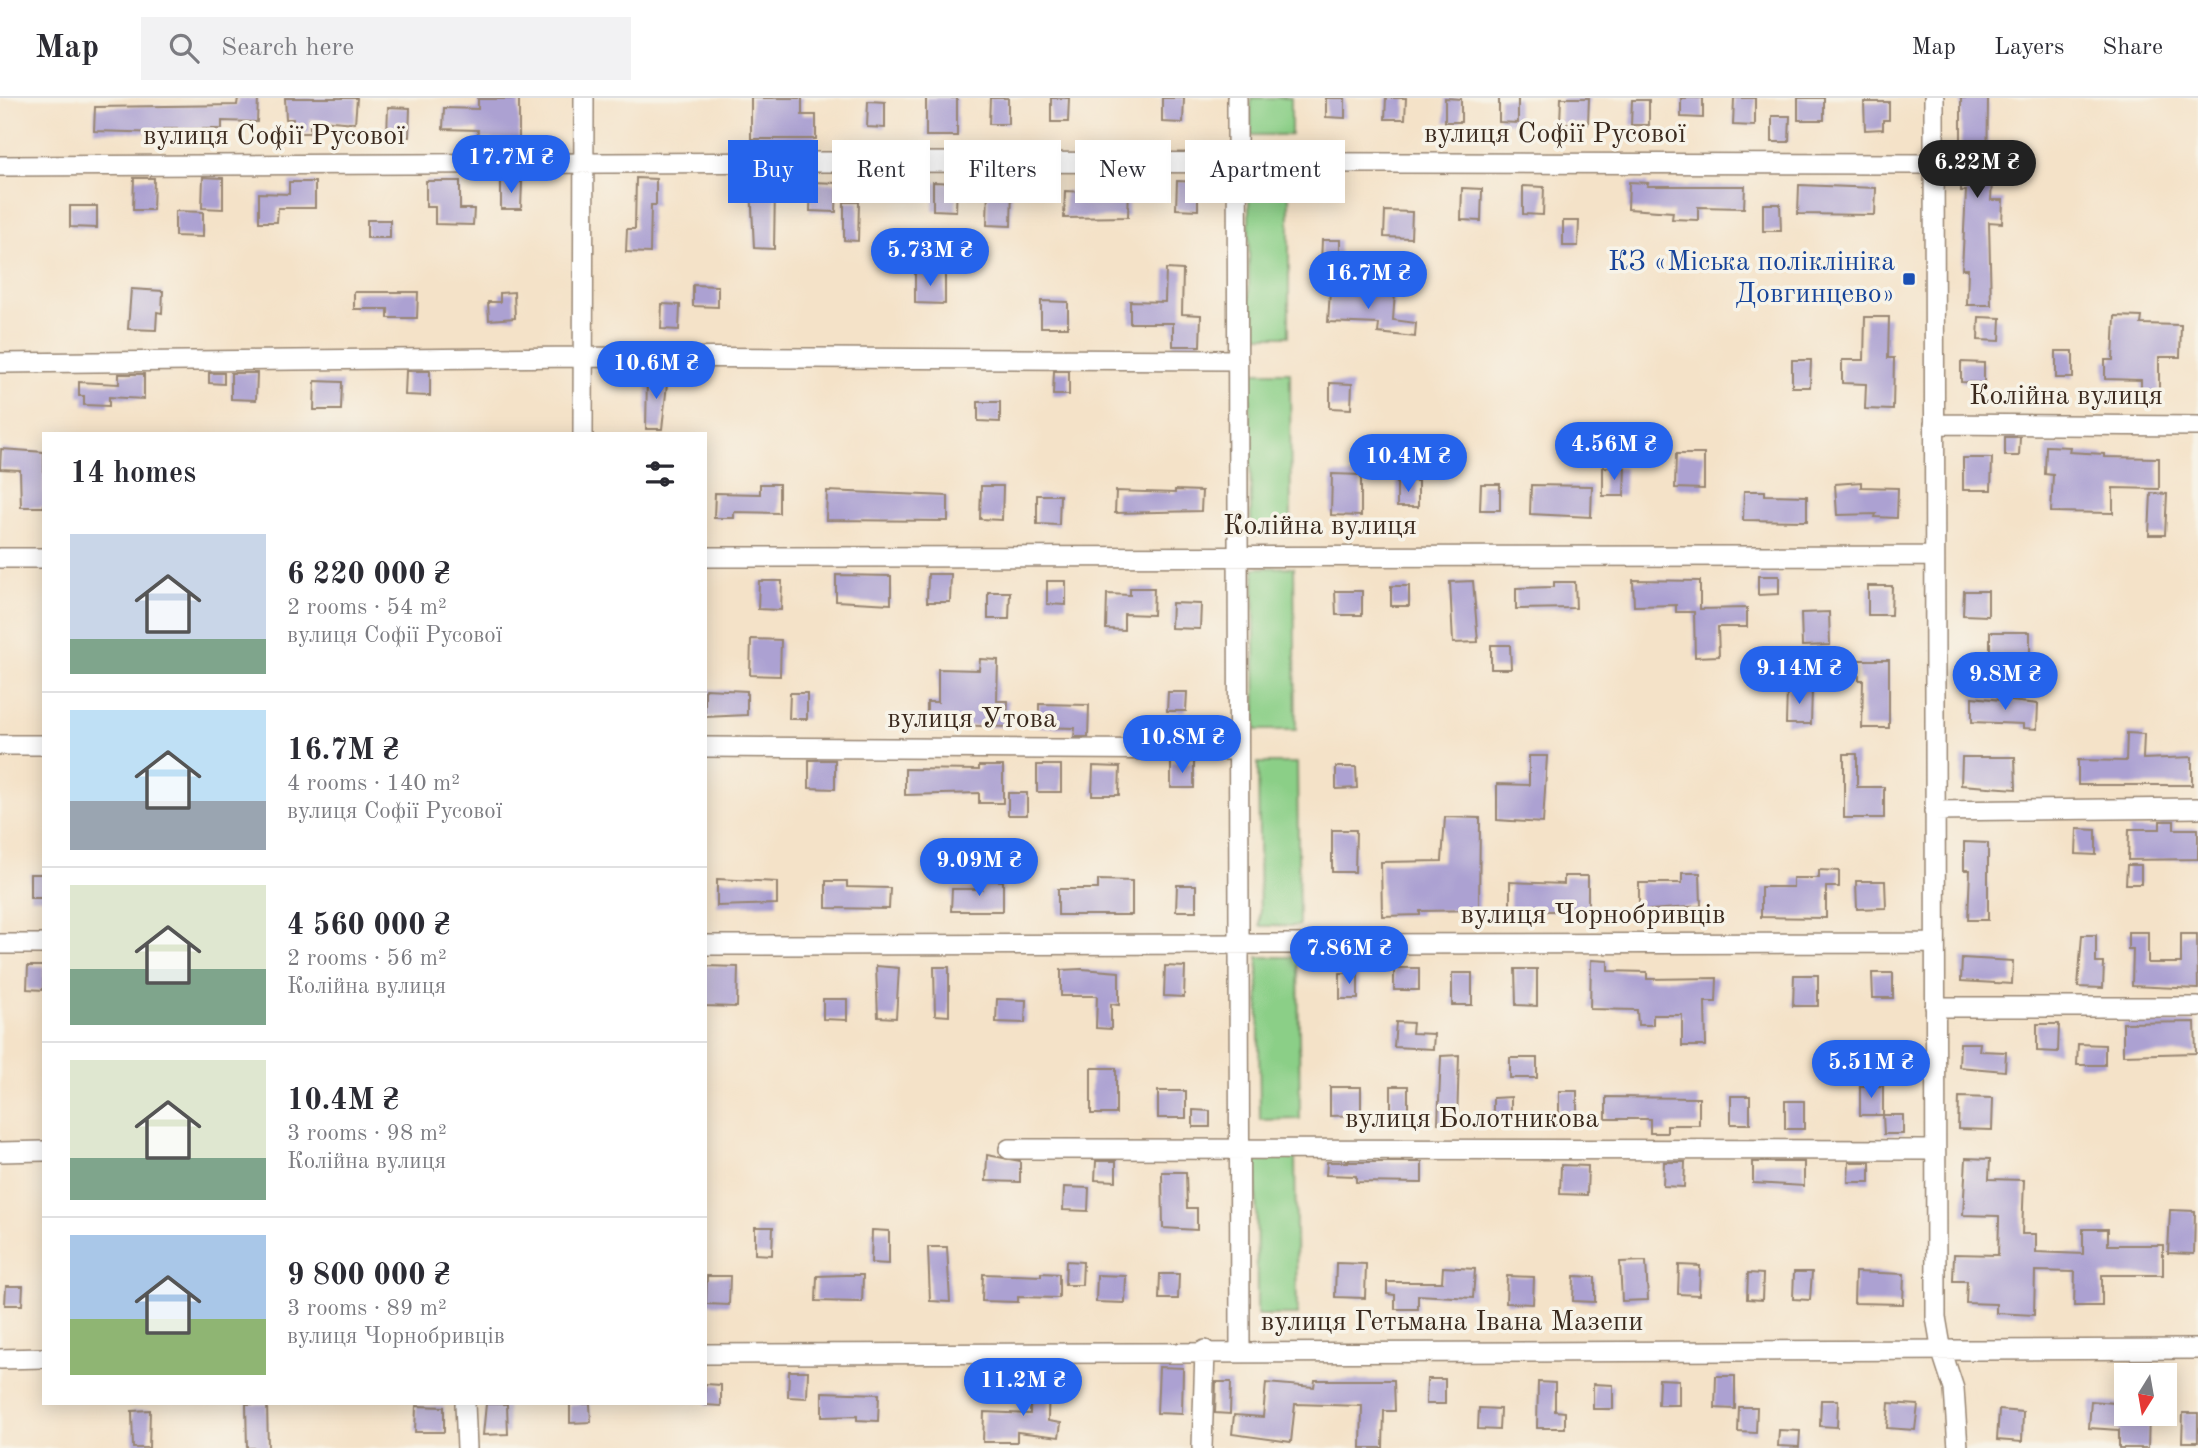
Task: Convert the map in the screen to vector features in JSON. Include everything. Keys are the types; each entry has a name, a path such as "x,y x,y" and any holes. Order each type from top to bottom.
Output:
{"street":[{"path":"583,432 586,163 584,98"},
{"path":"1237,98 1237,140"},
{"path":"1934,98 1936,1317 1942,1352 1954,1389 1958,1448"},
{"name":"вулиця Софії Русової","path":"0,166 1185,163"},
{"name":"вулиця Софії Русової","path":"1345,163 1934,163"},
{"path":"1237,203 1240,1350"},
{"path":"0,363 583,357 1238,360"},
{"name":"Колійна вулиця","path":"1934,424 2198,426"},
{"name":"Колійна вулиця","path":"707,556 1934,556"},
{"path":"0,558 42,558"},
{"path":"0,745 42,745"},
{"name":"вулиця Утова","path":"707,747 1238,750"},
{"path":"1934,810 2198,808"},
{"name":"вулиця Чорнобривців","path":"707,945 1935,943"},
{"path":"0,944 42,944"},
{"path":"1935,1007 2198,1007"},
{"name":"вулиця Болотникова","path":"1009,1149 1239,1147 1935,1150"},
{"path":"0,1152 42,1151"},
{"name":"вулиця Гетьмана Івана Мазепи","path":"707,1354 1205,1350 1942,1352 2198,1349"},
{"path":"1202,1448 1205,1350"},
{"path":"0,1359 42,1358"},
{"path":"465,1405 467,1448"}],"green space":[{"path":"1251,98 1291,98 1291,135 1251,135"},
{"path":"1249,203 1289,203 1289,336 1249,336"},
{"path":"1250,372 1290,372 1291,534 1251,535"},
{"path":"1294,567 1296,730 1256,730 1254,568"},
{"path":"1258,763 1297,763 1299,926 1260,926"},
{"path":"1258,957 1298,957 1300,1119 1260,1120"},
{"path":"1295,1152 1297,1315 1257,1315 1256,1153"}],"building":[{"path":"238,98 258,99 257,122 222,121 222,129 163,129 163,133 94,131 95,107 237,105"},
{"path":"285,98 357,98 355,123 310,119 310,133 293,133 293,119 286,119"},
{"path":"751,98 802,98 802,115 816,115 816,139 751,139"},
{"path":"926,98 957,98 957,136 926,136"},
{"path":"990,98 1008,98 1008,124 989,124"},
{"path":"1051,98 1069,98 1068,122 1051,122"},
{"path":"1162,98 1184,98 1183,123 1162,122"},
{"path":"1326,98 1345,98 1345,118 1326,117"},
{"path":"1386,98 1406,98 1405,119 1385,119"},
{"path":"1445,98 1461,99 1461,122 1445,122"},
{"path":"1499,98 1518,98 1518,123 1499,122"},
{"path":"1561,98 1589,98 1588,124 1560,123"},
{"path":"1681,98 1703,98 1703,118 1681,117"},
{"path":"1734,98 1755,98 1755,126 1733,125"},
{"path":"1798,98 1824,98 1824,120 1798,120"},
{"path":"1961,98 1988,98 1987,180 1992,180 1991,200 2003,200 2002,223 1989,222 1991,305 1967,305 1968,269 1962,269 1966,191 1961,191"},
{"path":"478,99 519,99 519,139 477,139 478,130 443,129 444,108 478,109"},
{"path":"1632,100 1649,100 1649,125 1631,125"},
{"path":"868,101 885,102 885,128 867,127"},
{"path":"1864,102 1889,102 1889,120 1883,120 1883,129 1865,130"},
{"path":"388,107 410,108 409,137 387,136"},
{"path":"1772,116 1790,116 1789,142 1772,142"},
{"path":"203,177 223,178 223,209 202,208"},
{"path":"134,178 154,178 153,210 133,210"},
{"path":"636,178 656,179 656,205 651,205 650,253 626,252 627,229 635,229"},
{"path":"426,181 460,181 460,209 474,209 473,225 435,224 435,207 426,207"},
{"path":"501,181 522,182 521,209 501,209"},
{"path":"1177,181 1185,181 1185,203 1198,203 1198,210 1176,209"},
{"path":"289,182 315,182 315,208 278,208 277,222 259,222 259,193 289,194"},
{"path":"818,182 832,183 832,203 836,203 836,212 810,211 810,203 818,203"},
{"path":"933,182 944,182 944,203 956,203 956,211 933,210"},
{"path":"1629,182 1648,183 1647,186 1745,186 1744,208 1698,207 1698,220 1672,219 1673,212 1628,209"},
{"path":"1799,185 1876,188 1875,215 1798,214"},
{"path":"1523,186 1544,187 1543,215 1523,214"},
{"path":"1462,188 1482,189 1481,221 1461,220"},
{"path":"1065,191 1075,191 1075,203 1128,203 1128,217 1064,218"},
{"path":"752,203 775,203 774,249 754,248"},
{"path":"844,203 859,203 858,241 844,240"},
{"path":"988,203 1012,203 1011,226 987,225"},
{"path":"1763,204 1780,204 1781,231 1763,231"},
{"path":"70,206 97,206 97,228 70,227"},
{"path":"175,211 203,212 203,237 175,236"},
{"path":"1385,211 1412,212 1411,238 1384,237"},
{"path":"367,220 390,220 390,238 367,238"},
{"path":"1563,221 1579,221 1578,246 1563,246"},
{"path":"1322,240 1340,240 1340,263 1321,263"},
{"path":"1166,269 1183,270 1182,314 1201,315 1200,346 1173,346 1173,323 1130,323 1130,301 1165,302"},
{"path":"915,272 945,273 945,304 915,303"},
{"path":"693,285 718,286 718,307 693,306"},
{"path":"131,289 163,291 162,313 157,312 156,330 128,329"},
{"path":"1330,291 1395,292 1393,320 1416,323 1415,337 1378,333 1379,324 1328,322"},
{"path":"354,292 418,292 417,318 388,318 388,309 354,309"},
{"path":"514,292 515,318 489,320 488,302 500,302 500,293"},
{"path":"1041,301 1068,302 1068,327 1041,327"},
{"path":"662,304 680,305 679,330 661,329"},
{"path":"2115,316 2142,317 2141,324 2181,325 2180,357 2159,357 2159,394 2141,394 2141,380 2105,379 2105,360 2113,360"},
{"path":"1865,317 1889,317 1888,358 1894,358 1893,410 1865,409 1866,384 1842,383 1842,360 1864,360"},
{"path":"1979,317 2001,318 2000,341 1978,340"},
{"path":"2056,351 2073,351 2073,378 2056,378"},
{"path":"1792,360 1811,360 1810,387 1792,387"},
{"path":"1961,362 1984,363 1984,383 1961,382"},
{"path":"406,371 430,371 430,396 405,395"},
{"path":"1054,371 1069,371 1069,395 1053,395"},
{"path":"209,373 224,373 224,384 209,383"},
{"path":"231,373 257,373 256,400 231,399"},
{"path":"119,374 144,374 144,399 109,397 109,406 84,405 84,396 79,396 79,382 119,384"},
{"path":"647,375 668,375 662,429 646,429"},
{"path":"315,381 342,382 341,410 314,410"},
{"path":"1330,383 1352,384 1351,409 1330,408"},
{"path":"978,402 1000,402 1000,422 978,421"},
{"path":"2005,437 2020,437 2019,456 2005,456"},
{"path":"2046,446 2070,447 2069,452 2104,454 2104,457 2159,458 2159,489 2113,488 2113,513 2051,512 2053,475 2045,474"},
{"path":"1,449 42,452 42,507 21,507 20,470 0,469"},
{"path":"1676,454 1704,454 1704,489 1675,488"},
{"path":"1963,458 1992,458 1991,490 1963,490"},
{"path":"1603,467 1625,468 1624,496 1603,496"},
{"path":"1332,474 1361,475 1361,516 1331,515"},
{"path":"1397,481 1418,481 1418,507 1397,507"},
{"path":"1861,482 1861,487 1898,488 1897,518 1875,517 1876,514 1837,515 1835,484"},
{"path":"760,484 779,484 779,513 734,512 734,518 714,518 715,493 760,494"},
{"path":"1481,484 1500,484 1500,510 1480,510"},
{"path":"1531,485 1592,486 1591,517 1530,514"},
{"path":"981,486 1003,486 1002,520 980,519"},
{"path":"1175,490 1202,491 1201,511 1115,513 1116,491 1175,493"},
{"path":"827,491 948,496 948,521 826,520"},
{"path":"1744,491 1765,491 1765,495 1807,496 1807,521 1743,520"},
{"path":"2151,493 2167,494 2165,535 2149,535"},
{"path":"1037,495 1060,495 1059,525 1037,524"},
{"path":"928,574 951,574 950,602 927,602"},
{"path":"836,575 891,576 891,604 836,601"},
{"path":"1758,576 1779,576 1779,594 1758,595"},
{"path":"1633,580 1700,581 1700,609 1747,608 1747,627 1718,627 1719,656 1695,657 1694,612 1676,612 1676,605 1634,606"},
{"path":"759,581 782,581 781,610 758,609"},
{"path":"1047,581 1066,581 1066,605 1047,604"},
{"path":"1473,581 1478,642 1453,643 1450,582"},
{"path":"1554,582 1575,582 1576,608 1516,609 1516,588 1554,587"},
{"path":"1391,586 1409,586 1409,606 1391,606"},
{"path":"1868,586 1892,586 1891,615 1868,615"},
{"path":"1130,588 1154,588 1153,615 1124,614 1124,630 1106,629 1107,594 1130,595"},
{"path":"1335,591 1362,591 1362,615 1336,615"},
{"path":"1964,591 1988,591 1988,616 1963,615"},
{"path":"988,592 1010,592 1009,619 988,619"},
{"path":"1172,603 1201,604 1200,629 1171,628"},
{"path":"1829,612 1830,645 1802,646 1801,613"},
{"path":"1990,632 2030,632 2030,656 1990,656"},
{"path":"751,639 781,640 780,676 750,675"},
{"path":"1491,645 1510,645 1511,669 1491,669"},
{"path":"980,659 998,660 997,701 1008,701 1007,727 955,725 955,729 927,729 927,702 938,702 938,669 979,670"},
{"path":"1858,660 1889,660 1889,728 1862,728 1863,680 1859,680"},
{"path":"1787,688 1812,689 1811,724 1786,724"},
{"path":"707,689 747,691 747,715 707,717"},
{"path":"1168,692 1187,692 1186,711 1167,711"},
{"path":"790,693 807,693 807,719 789,719"},
{"path":"1972,697 2038,704 2037,729 2023,728 2023,724 1972,722"},
{"path":"1039,704 1089,705 1088,737 1074,737 1075,728 1039,727"},
{"path":"2127,733 2144,734 2143,759 2192,757 2192,785 2078,785 2078,760 2126,761"},
{"path":"1844,754 1857,754 1857,787 1884,787 1884,818 1844,818"},
{"path":"1529,756 1547,756 1543,823 1497,820 1497,784 1529,785"},
{"path":"1962,757 2015,757 2016,789 1961,785"},
{"path":"809,760 835,760 835,789 809,788"},
{"path":"1171,762 1194,762 1194,788 1171,788"},
{"path":"1037,765 1061,765 1061,792 1037,792"},
{"path":"979,766 1003,766 1003,803 979,803 979,793 905,795 905,769 979,770"},
{"path":"1093,766 1120,767 1119,795 1092,795"},
{"path":"1336,767 1356,767 1357,788 1336,789"},
{"path":"1008,793 1027,793 1027,815 1008,815"},
{"path":"1445,817 1480,818 1479,910 1420,911 1420,915 1382,916 1381,862 1442,861"},
{"path":"2160,821 2174,821 2174,829 2198,829 2198,859 2128,860 2129,829 2160,829"},
{"path":"2077,829 2096,830 2096,855 2076,854"},
{"path":"1332,830 1356,830 1355,872 1332,872"},
{"path":"1964,842 1988,843 1988,920 1968,920 1970,870 1964,870"},
{"path":"2127,865 2141,865 2141,884 2126,884"},
{"path":"1819,870 1839,871 1839,887 1826,887 1826,918 1761,917 1761,887 1793,887 1793,878 1819,878"},
{"path":"1682,873 1700,873 1701,906 1639,911 1639,883 1682,883"},
{"path":"30,874 42,874 42,898 30,898"},
{"path":"1564,876 1588,876 1588,911 1510,911 1510,882 1564,884"},
{"path":"717,879 777,882 777,904 717,906"},
{"path":"982,880 1003,881 1003,911 951,911 952,889 982,889"},
{"path":"1098,880 1132,881 1132,915 1058,915 1058,889 1098,889"},
{"path":"826,881 847,881 847,887 890,888 889,909 826,908"},
{"path":"1856,881 1885,881 1886,908 1857,909"},
{"path":"1177,885 1196,885 1196,911 1176,911"},
{"path":"2128,932 2148,932 2148,963 2181,963 2181,934 2197,934 2198,989 2132,986 2133,949 2128,949"},
{"path":"2082,935 2096,935 2096,963 2104,963 2103,988 2078,987"},
{"path":"1962,958 2013,961 2012,984 1961,981"},
{"path":"1591,960 1608,961 1608,971 1647,972 1647,979 1717,978 1716,1002 1705,1002 1706,1046 1682,1046 1682,1015 1653,1015 1653,1025 1638,1025 1637,1010 1590,1009"},
{"path":"28,966 42,966 42,990 27,989"},
{"path":"707,966 738,967 737,1007 707,1006"},
{"path":"876,966 899,968 896,1018 878,1017"},
{"path":"1165,966 1185,967 1184,997 1164,996"},
{"path":"934,967 949,967 949,1016 935,1015"},
{"path":"1394,968 1419,968 1419,990 1394,990"},
{"path":"1515,969 1537,969 1537,1006 1516,1005"},
{"path":"1061,970 1119,972 1119,1005 1111,1004 1111,1029 1096,1028 1097,996 1061,996"},
{"path":"1340,973 1358,973 1358,999 1340,999"},
{"path":"1452,973 1472,973 1472,1005 1452,1005"},
{"path":"1872,973 1893,973 1893,998 1873,998"},
{"path":"1794,975 1818,975 1818,1006 1793,1006"},
{"path":"823,999 847,999 847,1020 823,1019"},
{"path":"997,999 1026,1000 1025,1023 996,1022"},
{"path":"1396,1022 1413,1023 1412,1033 1434,1034 1433,1049 1394,1047"},
{"path":"2195,1022 2196,1053 2123,1055 2123,1023"},
{"path":"2037,1024 2059,1024 2058,1052 2037,1051"},
{"path":"1960,1043 1980,1043 1979,1051 2006,1052 2005,1071 1959,1067"},
{"path":"2078,1044 2105,1045 2105,1065 2077,1065"},
{"path":"1459,1055 1457,1123 1438,1123 1441,1056"},
{"path":"1510,1058 1537,1058 1537,1078 1510,1078"},
{"path":"1091,1068 1116,1068 1116,1114 1091,1114"},
{"path":"1391,1086 1408,1086 1408,1113 1391,1113"},
{"path":"1860,1086 1883,1086 1883,1115 1860,1115"},
{"path":"1330,1087 1361,1087 1361,1115 1330,1116"},
{"path":"1158,1091 1186,1091 1186,1118 1158,1118"},
{"path":"1559,1091 1577,1091 1577,1113 1559,1114"},
{"path":"1731,1096 1750,1096 1750,1124 1731,1124"},
{"path":"1511,1097 1511,1120 1493,1120 1493,1098"},
{"path":"1606,1097 1699,1098 1699,1125 1667,1125 1667,1133 1650,1133 1650,1119 1606,1119"},
{"path":"1959,1097 1993,1098 1992,1130 1958,1129"},
{"path":"1785,1101 1804,1101 1804,1129 1785,1129"},
{"path":"1193,1110 1210,1111 1210,1127 1193,1127"},
{"path":"1883,1115 1903,1115 1903,1134 1884,1134"},
{"path":"987,1155 1020,1161 1020,1182 986,1181"},
{"path":"1966,1158 1990,1159 1989,1179 2024,1180 2022,1234 2036,1234 2036,1252 2083,1254 2083,1229 2108,1229 2108,1245 2163,1245 2163,1275 2102,1275 2102,1306 2074,1306 2075,1272 2035,1271 2034,1315 1996,1313 1996,1304 1966,1303 1967,1281 1953,1281 1954,1254 1998,1255 1999,1216 1963,1215"},
{"path":"1096,1161 1116,1161 1116,1181 1095,1180"},
{"path":"1327,1162 1422,1162 1422,1183 1356,1182 1356,1176 1326,1175"},
{"path":"1664,1162 1685,1162 1684,1187 1663,1186"},
{"path":"1753,1162 1804,1162 1804,1186 1753,1183"},
{"path":"1849,1162 1870,1162 1870,1182 1848,1182"},
{"path":"1561,1165 1588,1166 1587,1195 1560,1194"},
{"path":"1162,1172 1186,1172 1187,1208 1197,1208 1197,1230 1163,1228"},
{"path":"1064,1187 1089,1188 1088,1211 1063,1210"},
{"path":"2170,1210 2195,1211 2194,1254 2168,1253"},
{"path":"755,1227 773,1227 772,1255 755,1254"},
{"path":"872,1230 889,1231 889,1264 871,1263"},
{"path":"928,1247 947,1247 950,1302 930,1301"},
{"path":"1066,1261 1083,1262 1082,1285 1065,1285"},
{"path":"1646,1261 1648,1300 1622,1301 1620,1262"},
{"path":"1336,1263 1366,1264 1365,1298 1335,1297"},
{"path":"1679,1265 1700,1266 1699,1295 1678,1294"},
{"path":"1443,1267 1475,1269 1473,1298 1418,1295 1418,1309 1395,1309 1395,1295 1387,1294 1387,1282 1442,1282"},
{"path":"1794,1272 1812,1272 1810,1300 1793,1299"},
{"path":"1855,1272 1904,1274 1903,1304 1854,1303"},
{"path":"1041,1273 1059,1274 1059,1298 1018,1297 1018,1302 982,1301 983,1274 1041,1276"},
{"path":"1748,1273 1763,1274 1762,1300 1747,1299"},
{"path":"1160,1274 1179,1274 1178,1299 1159,1299"},
{"path":"863,1275 862,1302 816,1301 817,1276"},
{"path":"1097,1275 1126,1276 1125,1303 1096,1302"},
{"path":"707,1276 730,1276 729,1305 707,1304"},
{"path":"1507,1276 1534,1277 1533,1304 1506,1303"},
{"path":"1574,1276 1595,1277 1595,1302 1573,1301"},
{"path":"6,1286 23,1286 22,1305 5,1305"},
{"path":"1159,1367 1183,1368 1182,1414 1157,1413"},
{"path":"789,1371 808,1371 807,1398 788,1397"},
{"path":"1716,1376 1735,1376 1735,1409 1715,1408"},
{"path":"1031,1377 1049,1377 1048,1421 1061,1423 1059,1437 1017,1432 1017,1442 983,1442 984,1412 1030,1414"},
{"path":"1427,1379 1445,1379 1445,1404 1426,1404"},
{"path":"1659,1379 1679,1380 1679,1405 1658,1405"},
{"path":"1315,1380 1394,1380 1395,1411 1384,1411 1383,1448 1361,1448 1362,1406 1295,1404 1291,1442 1232,1434 1234,1415 1263,1417 1266,1383 1314,1387"},
{"path":"1216,1382 1231,1382 1230,1414 1215,1413"},
{"path":"1538,1382 1555,1383 1555,1411 1565,1412 1565,1428 1537,1428"},
{"path":"707,1384 721,1385 721,1406 705,1405"},
{"path":"1593,1384 1613,1385 1613,1409 1593,1409"},
{"path":"822,1392 879,1394 878,1421 857,1420 857,1416 822,1417"},
{"path":"1821,1400 1838,1400 1837,1427 1820,1426"},
{"path":"2091,1401 2114,1403 2114,1426 2149,1426 2148,1448 2119,1448 2119,1430 2089,1428"},
{"path":"1889,1403 1918,1405 1915,1430 1887,1428"},
{"path":"246,1405 267,1405 268,1448 247,1448"},
{"path":"486,1405 507,1405 508,1434 483,1435"},
{"path":"570,1405 590,1405 591,1422 570,1423"},
{"path":"416,1406 444,1407 444,1432 415,1432"},
{"path":"1739,1407 1757,1407 1756,1433 1738,1432"},
{"path":"1479,1408 1500,1409 1499,1430 1478,1429"},
{"path":"150,1410 149,1448 133,1448 132,1411"},
{"path":"1999,1410 2023,1412 2022,1442 1997,1440"},
{"path":"2183,1413 2198,1413 2198,1442 2182,1442"},
{"path":"1779,1430 1800,1431 1799,1447 1778,1446"}],"place":[{"name":"КЗ «Міська поліклініка Довгинцево»","path":"1909,279"}]}
